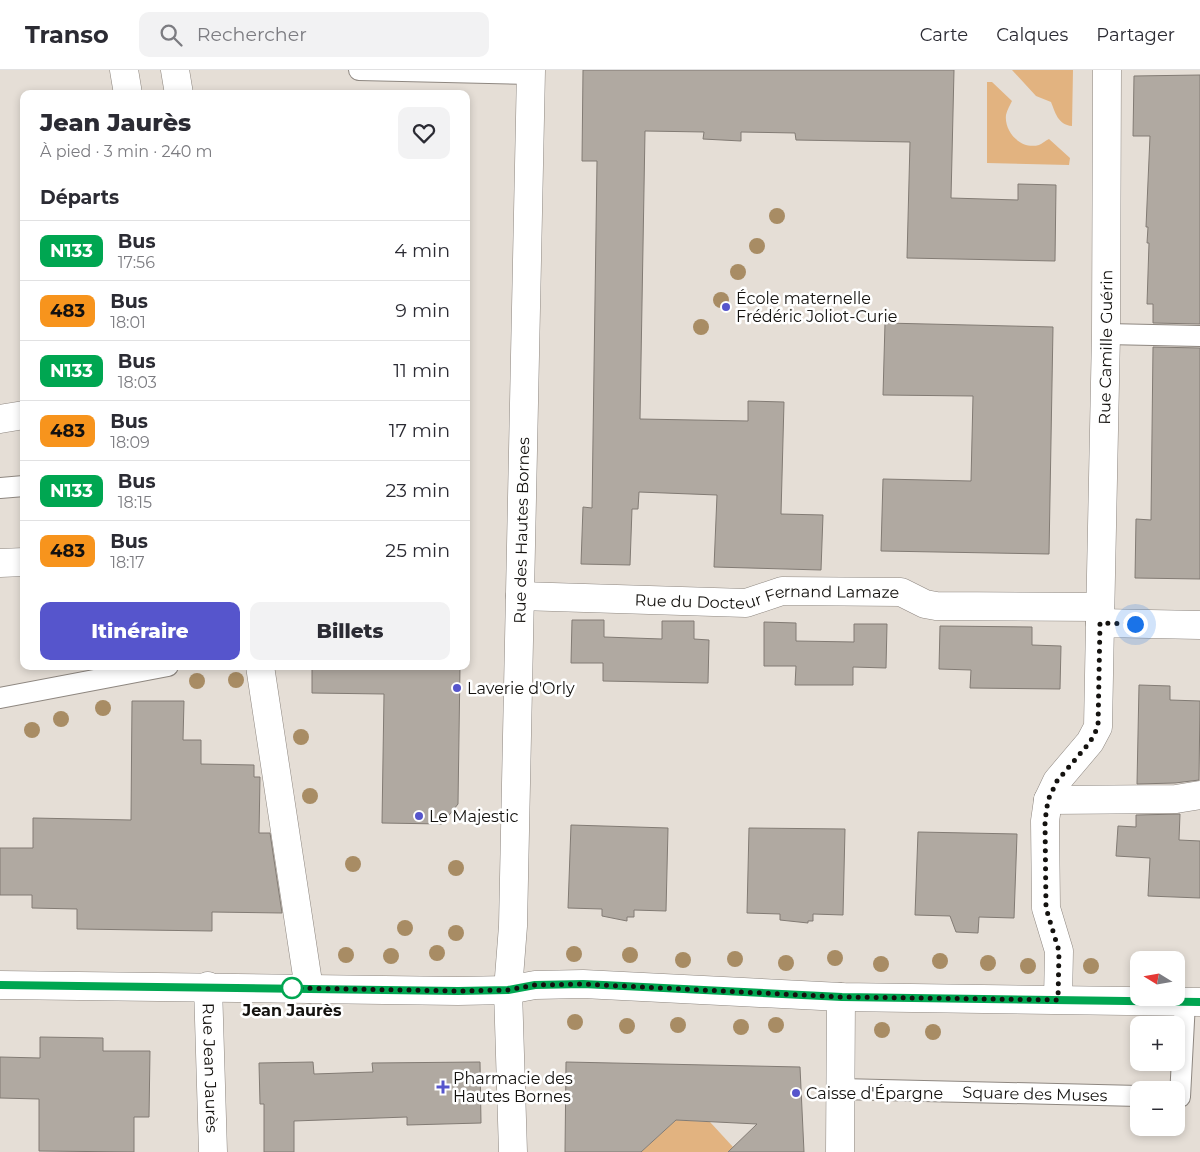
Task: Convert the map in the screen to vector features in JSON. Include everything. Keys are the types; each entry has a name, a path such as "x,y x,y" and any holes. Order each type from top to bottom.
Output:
{"street":[{"path":"124,70 127,90"},
{"path":"176,70 178,90"},
{"name":"Rue Camille Guérin","path":"1100,615 1106,334 1107,70"},
{"name":"Rue des Hautes Bornes","path":"514,1152 508,990 513,926 531,72"},
{"path":"0,419 20,416"},
{"path":"0,563 20,562"},
{"name":"Rue du Docteur Fernand Lamaze","path":"520,596 746,603 782,591 901,592 925,604 936,606 1100,615 1200,625"},
{"path":"1058,1000 1059,951 1046,908 1045,821 1048,800 1057,781 1090,742 1098,727 1100,615"},
{"path":"261,670 309,989"},
{"path":"1048,800 1176,799 1200,796"},
{"path":"0,984 508,990 535,985 583,984 842,997 1192,1002"},
{"name":"Rue Jean Jaurès","path":"208,986 213,1152"},
{"path":"840,1152 842,997"}],"lane":[{"path":"359,70 531,72"},
{"path":"1106,334 1200,336"},
{"path":"0,488 20,486"},
{"path":"0,698 147,670"},
{"path":"1182,1081 1192,1002"},
{"name":"Square des Muses","path":"840,1088 1130,1096"}],"shaded area":[{"path":"1012,70 1073,70 1072,126 1060,121 1051,102 1036,96"},
{"path":"987,82 992,82 1012,101 1006,113 1006,121 1008,128 1015,138 1026,145 1032,146 1039,145 1049,139 1070,158 1069,165 987,163"},
{"path":"676,1120 710,1122 733,1147 728,1152 641,1152"}],"building":[{"path":"583,70 954,70 951,198 1018,200 1018,184 1056,185 1055,261 907,258 910,142 796,140 795,133 741,132 741,141 703,139 704,132 645,131 640,419 748,421 748,401 784,402 781,514 823,515 821,570 714,567 717,495 639,492 638,509 632,509 630,565 581,564 583,507 592,508 597,161 582,161"},
{"path":"1200,75 1200,324 1153,323 1153,304 1147,304 1149,243 1147,243 1148,227 1146,227 1150,136 1133,136 1134,76"},
{"path":"885,323 1053,327 1049,554 881,551 883,479 971,481 973,396 883,395"},
{"path":"1153,347 1200,348 1200,579 1135,578 1136,519 1151,520"},
{"path":"572,620 604,620 604,637 662,639 662,621 694,621 694,639 709,640 708,683 603,681 603,663 571,663"},
{"path":"764,622 796,623 796,641 854,642 854,624 887,624 886,668 853,667 853,685 795,685 796,666 764,666"},
{"path":"940,626 1032,627 1032,645 1061,646 1060,689 970,688 971,670 939,669"},
{"path":"312,670 460,670 458,804 442,824 382,823 384,694 312,693"},
{"path":"1139,685 1170,686 1170,700 1200,701 1199,780 1137,784"},
{"path":"132,701 184,701 183,740 201,740 201,764 254,765 254,777 260,777 259,833 270,833 282,913 212,912 212,931 77,929 77,909 32,908 32,895 0,895 0,848 33,848 33,818 131,820"},
{"path":"1180,814 1179,840 1200,841 1200,898 1148,896 1150,858 1116,856 1118,826 1136,827 1136,815"},
{"path":"571,825 668,828 666,911 634,910 634,917 627,917 627,921 602,916 602,909 568,908"},
{"path":"749,828 845,829 843,915 813,914 813,921 808,921 808,923 780,920 780,914 747,913"},
{"path":"918,832 1017,834 1014,918 979,917 978,933 956,932 950,916 915,915"},
{"path":"40,1037 103,1038 103,1051 150,1051 149,1117 134,1117 134,1152 39,1151 39,1099 0,1098 0,1057 40,1058"},
{"path":"313,1062 314,1074 373,1072 372,1063 480,1062 481,1123 407,1125 407,1117 294,1121 294,1152 264,1152 264,1104 260,1104 259,1063"},
{"path":"566,1062 800,1067 804,1152 728,1152 757,1124 676,1120 641,1152 565,1152"}],"bus line":[{"name":"N133","path":"0,985 208,986 458,991 508,990 535,985 583,984 842,997 1200,1002"}],"place":[{"name":"École maternelle Frédéric Joliot-Curie","path":"726,307"},
{"name":"Laverie d'Orly","path":"457,688"},
{"name":"Le Majestic","path":"419,816"},
{"name":"Jean Jaurès","path":"292,988"},
{"name":"Pharmacie des Hautes Bornes","path":"443,1087"},
{"name":"Caisse d'Épargne","path":"796,1093"}],"route":[{"path":"292,988 458,991 508,990 535,985 583,984 842,997 1058,1000 1059,951 1046,908 1045,821 1048,800 1057,781 1090,742 1098,727 1100,623 1135,624"}]}
